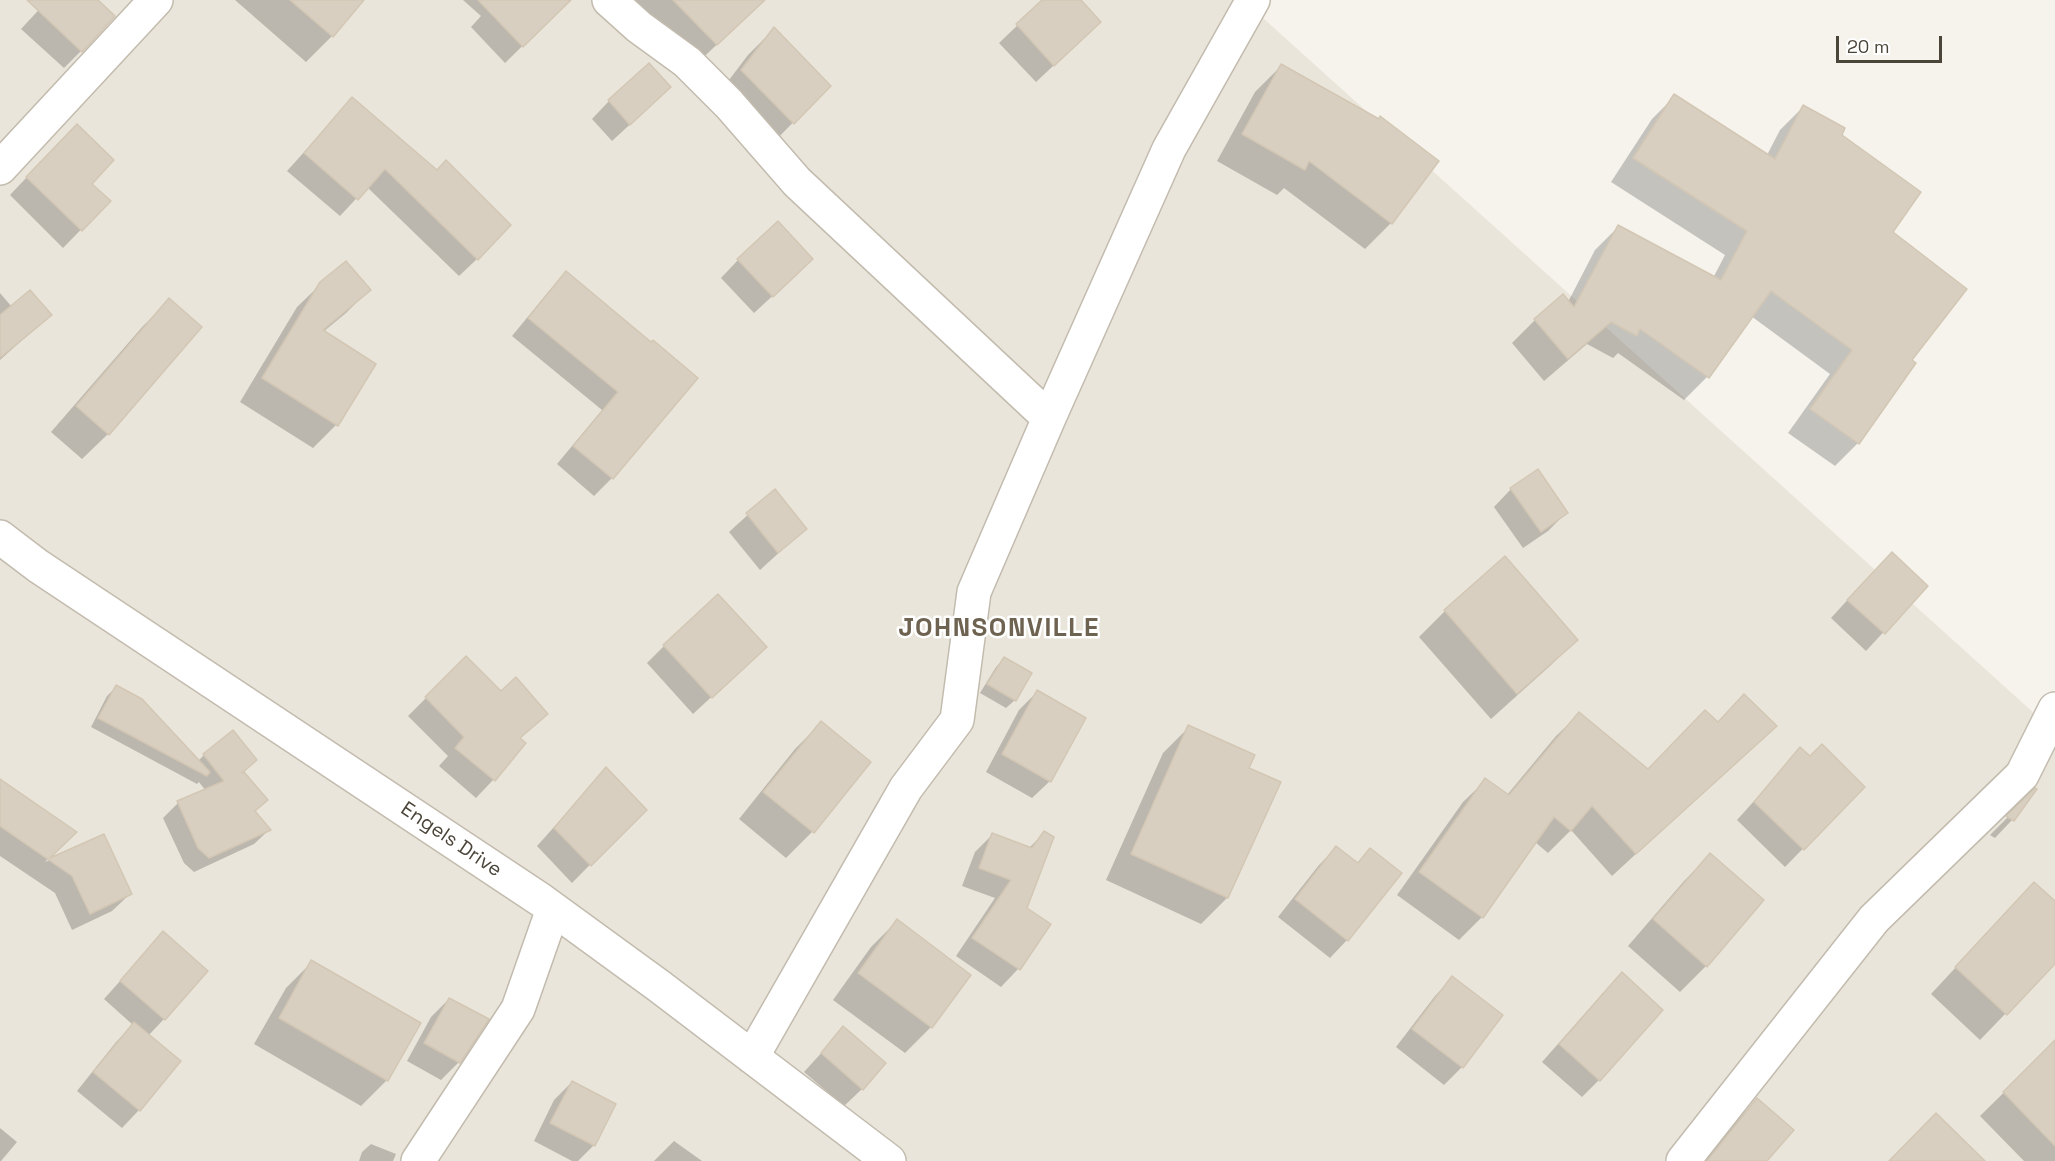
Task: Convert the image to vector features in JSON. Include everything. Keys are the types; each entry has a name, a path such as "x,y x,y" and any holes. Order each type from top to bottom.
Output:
{"street":[{"path":"0,168 156,0"},
{"path":"609,0 639,27 687,62 729,104 797,182 1049,418"},
{"path":"752,1057 906,788 957,720 974,592 1169,149 1253,0"},
{"name":"Engels Drive","path":"0,537 38,566 553,909 889,1161"},
{"path":"1683,1161 1874,919 2022,775 2055,709"},
{"path":"418,1161 518,1009 553,909"}],"shaded area":[{"path":"0,0 1243,0 2055,732 2055,1161 0,1161"}],"building":[{"path":"27,0 98,0 115,16 82,52"},
{"path":"290,0 364,0 333,37"},
{"path":"478,0 571,0 523,47"},
{"path":"673,0 765,0 717,45"},
{"path":"1042,0 1081,0 1101,22 1054,66 1016,24"},
{"path":"774,27 831,86 794,124 741,70"},
{"path":"649,63 671,87 630,125 608,100"},
{"path":"1281,64 1379,119 1380,116 1439,161 1392,224 1309,161 1305,170 1242,134"},
{"path":"1674,94 1775,159 1803,105 1845,128 1842,135 1921,192 1893,232 1967,289 1912,360 1916,363 1859,444 1810,409 1852,350 1771,291 1709,378 1640,329 1637,336 1611,322 1568,359 1534,319 1563,294 1574,307 1618,225 1721,280 1747,231 1633,158"},
{"path":"352,97 437,170 446,160 511,225 478,260 385,169 358,200 304,153"},
{"path":"77,124 114,160 92,184 111,201 82,231 26,177"},
{"path":"778,221 813,259 773,297 737,259"},
{"path":"346,261 371,290 323,330 376,364 338,426 262,378 320,282"},
{"path":"566,271 698,378 613,479 573,446 618,392 528,318"},
{"path":"30,290 52,315 0,358 0,315"},
{"path":"169,298 202,327 109,435 76,406"},
{"path":"1538,469 1568,513 1541,532 1510,488"},
{"path":"775,489 807,529 778,553 746,513"},
{"path":"1892,552 1928,586 1885,634 1847,600"},
{"path":"1505,556 1578,640 1517,694 1444,610"},
{"path":"718,594 767,647 712,698 663,645"},
{"path":"466,656 501,691 516,677 548,714 520,738 526,743 495,781 455,748 464,737 425,697"},
{"path":"1004,657 1032,673 1016,701 987,684"},
{"path":"116,685 142,699 210,772 207,776 98,718"},
{"path":"1037,690 1086,718 1051,782 1002,754"},
{"path":"1744,694 1777,726 1636,854 1592,806 1571,831 1554,817 1483,918 1419,872 1485,778 1509,795 1579,712 1648,769 1705,710 1718,722"},
{"path":"821,721 871,762 814,833 763,792"},
{"path":"1188,725 1255,755 1249,768 1281,782 1228,898 1131,854"},
{"path":"233,730 257,760 242,773 244,772 268,800 255,811 271,830 209,858 198,848 177,801 224,781 203,754"},
{"path":"1822,744 1865,787 1804,850 1754,802 1800,747 1810,756"},
{"path":"606,767 647,810 591,866 554,828"},
{"path":"0,779 77,832 50,858 104,834 132,894 90,914 72,876 0,826"},
{"path":"2035,788 2037,789 2014,821 2006,816"},
{"path":"1044,831 1054,837 1027,908 1051,924 1020,970 972,938 1011,880 979,868 992,833 1032,848"},
{"path":"1336,846 1358,863 1370,848 1402,873 1348,941 1295,899"},
{"path":"1710,853 1764,900 1707,967 1653,919"},
{"path":"2034,882 2055,901 2055,964 2007,1015 1955,967"},
{"path":"897,919 971,975 932,1028 858,973"},
{"path":"163,931 208,971 165,1020 120,981"},
{"path":"311,960 421,1023 388,1081 279,1018"},
{"path":"1622,972 1663,1010 1600,1081 1559,1044"},
{"path":"1452,976 1503,1015 1463,1068 1412,1029"},
{"path":"449,998 489,1019 460,1063 424,1043"},
{"path":"134,1022 181,1061 140,1111 93,1072"},
{"path":"843,1026 886,1063 863,1090 821,1053"},
{"path":"2055,1040 2055,1146 2003,1092"},
{"path":"572,1081 616,1104 595,1146 550,1123"},
{"path":"1757,1098 1794,1130 1767,1161 1707,1161"},
{"path":"1936,1113 1985,1161 1889,1161"}],"district":[{"name":"JOHNSONVILLE","path":"999,629"}]}
